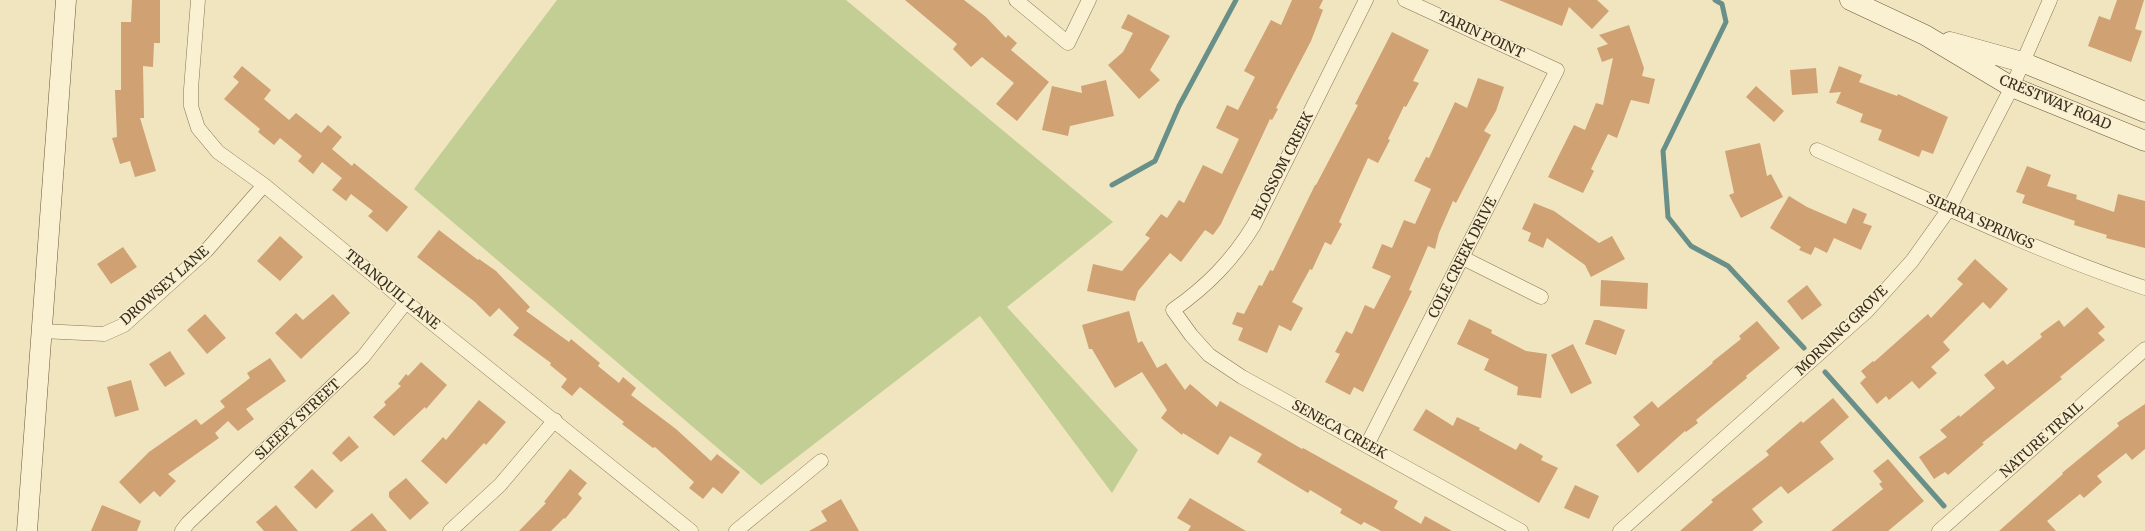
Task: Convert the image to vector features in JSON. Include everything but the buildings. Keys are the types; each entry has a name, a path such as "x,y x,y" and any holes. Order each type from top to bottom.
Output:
{"street":[{"path":"27,531 66,0"},
{"name":"TRANQUIL LANE","path":"198,0 191,106 198,128 218,152 264,185 406,302 555,420 691,531"},
{"path":"1016,0 1068,43 1089,0"},
{"name":"BLOSSOM CREEK","path":"1173,310 1220,272 1240,248 1254,225 1366,0"},
{"name":"TARIN POINT","path":"1405,0 1557,70"},
{"name":"CRESTWAY ROAD","path":"1850,0 1925,35 2012,87 2145,141"},
{"name":"MORNING GROVE","path":"1620,531 1867,311 1912,261 1950,209 2012,87 2050,0"},
{"name":"CRESTWAY ROAD","path":"1925,35 2022,62 2145,112"},
{"name":"COLE CREEK DRIVE","path":"1367,445 1557,70"},
{"name":"SIERRA SPRINGS","path":"1817,150 2018,241 2090,269 2145,288"},
{"name":"DROWSEY LANE","path":"41,331 104,334 124,325 206,251 264,185"},
{"path":"1463,258 1541,297"},
{"name":"SLEEPY STREET","path":"182,531 188,523 363,357 406,302"},
{"name":"SENECA CREEK","path":"1173,310 1191,335 1209,355 1242,376 1521,531"},
{"name":"NATURE TRAIL","path":"1940,531 2145,349"},
{"path":"450,531 500,485 555,420"},
{"path":"736,531 822,461"}],"green space":[{"path":"557,0 846,0 1113,222 1007,307 1138,450 1112,493 980,316 761,485 414,189"}],"waterway":[{"path":"1112,185 1155,161 1179,106 1236,0"},
{"path":"1715,0 1722,4 1726,22 1663,151 1668,217 1691,246 1728,266 1804,348"},
{"path":"1825,372 1944,506"}]}
